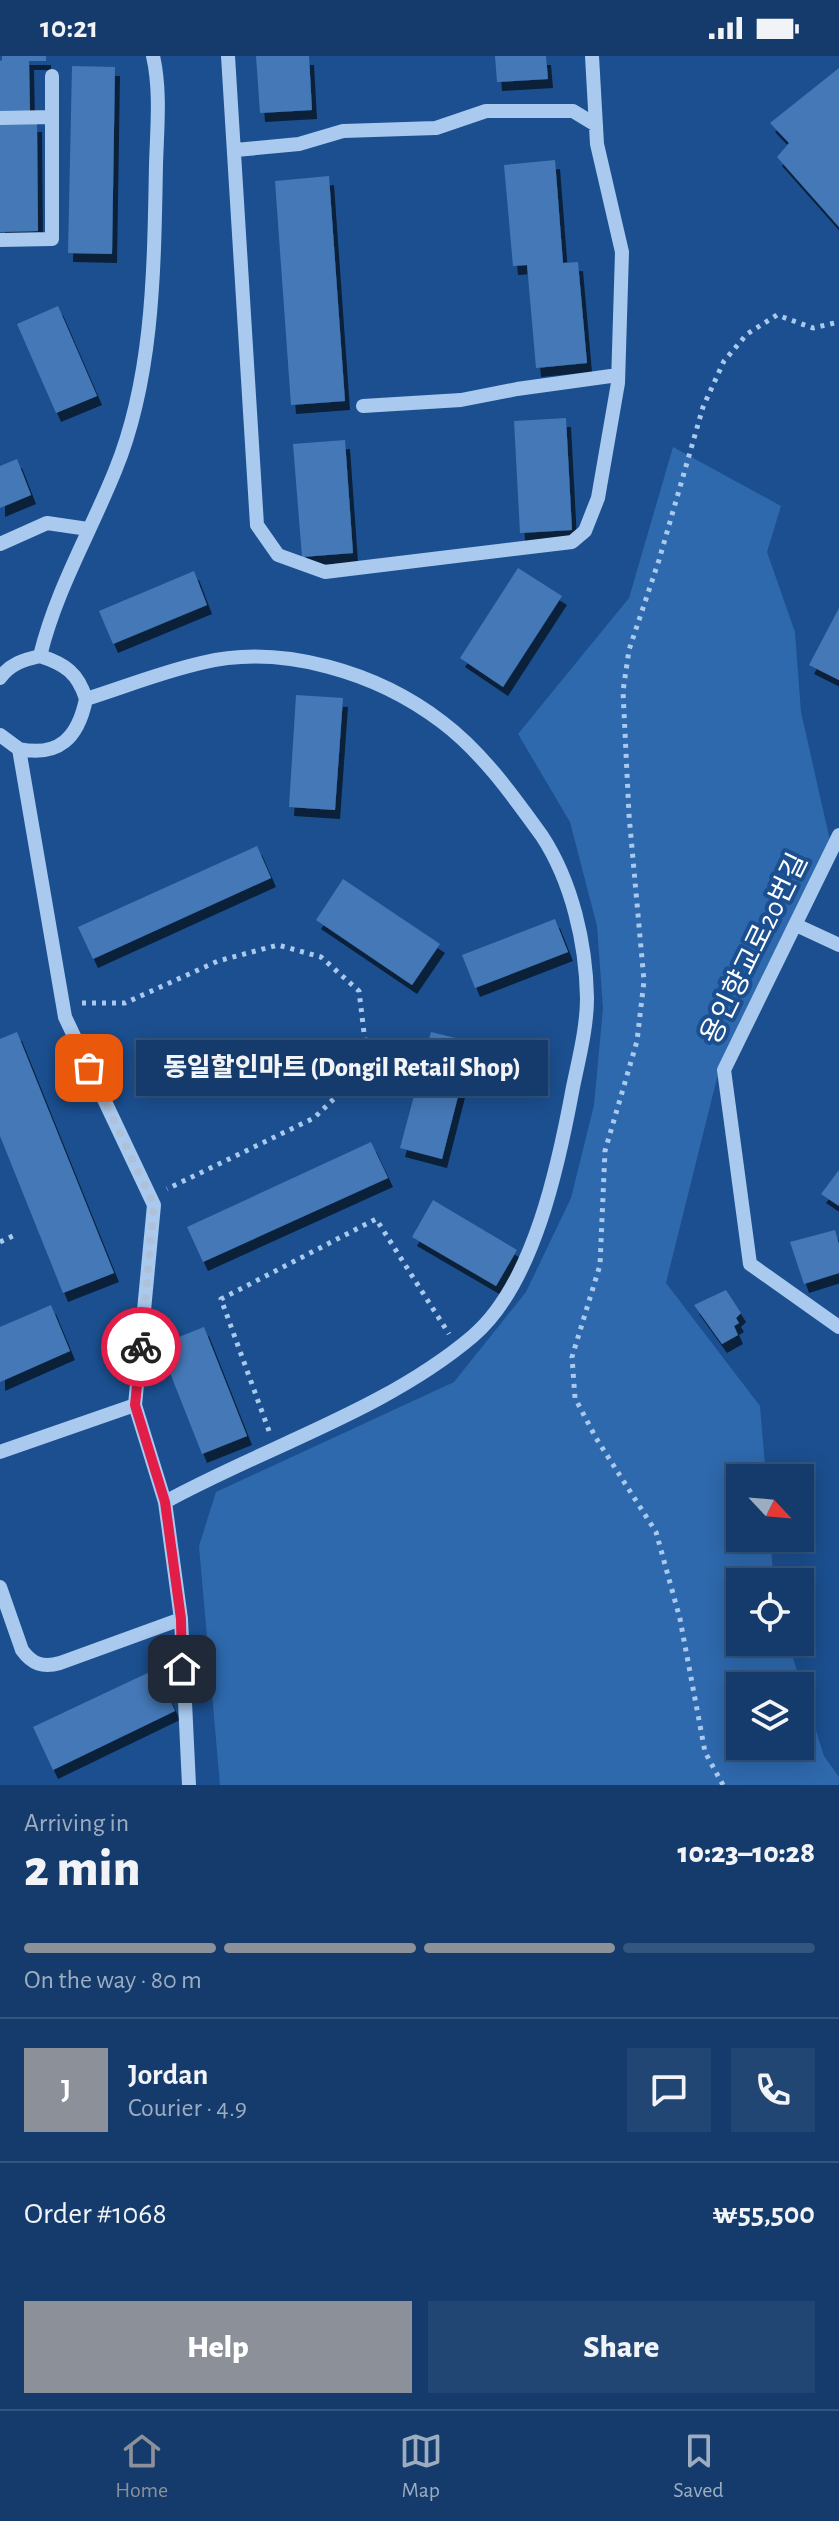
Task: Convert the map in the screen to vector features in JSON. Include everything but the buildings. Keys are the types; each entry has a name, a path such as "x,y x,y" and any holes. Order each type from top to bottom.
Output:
{"street":[{"path":"40,656 48,622 116,469 134,411 145,349 155,208 158,100 153,56"},
{"path":"228,56 257,525 278,555 325,572 572,542 585,531 598,498 618,375 622,252 597,144 592,56"},
{"path":"0,240 52,239 52,76"},
{"path":"236,150 299,144 343,131 436,128 486,111 573,111 596,125"},
{"path":"0,118 52,117"},
{"path":"363,406 461,400 618,375"},
{"path":"0,544 47,523 88,529"},
{"path":"0,678 7,669 22,660 40,656 72,670 86,699 76,729 65,742 51,750 35,752 19,749 0,735"},
{"path":"86,699 202,662 229,658 273,658 313,664 361,678 407,698 472,748 552,851 570,898 582,947 587,1001 581,1048 553,1184 533,1242 495,1312 476,1334 406,1384 165,1502"},
{"path":"19,749 65,1017 152,1196 154,1216 135,1405 165,1502 181,1619 189,1785"},
{"name":"용인향교로20번길","path":"839,835 724,1070 750,1264 839,1327"},
{"path":"796,925 839,945"},
{"path":"0,1452 135,1405"},
{"path":"0,1587 22,1650 37,1664 50,1666 60,1663 181,1619"}],"path":[{"path":"723,1785 705,1752 680,1619 656,1532 596,1438 575,1398 572,1357 600,1265 605,1151 637,1041 644,981 629,815 623,691 629,650 659,560 703,407 724,361 747,334 777,315 813,328 839,322"},
{"path":"61,1003 125,1003 218,961 278,945 321,957 359,991 365,1041 343,1090 314,1118 152,1196"},
{"path":"275,1447 221,1299 376,1219 458,1348"},
{"path":"0,1242 15,1235"}],"shaded area":[{"path":"673,447 781,506 767,552 795,632 801,712 831,845 720,1066 666,1283 760,1406 765,1464 726,1464 726,1552 771,1552 773,1568 726,1568 726,1656 792,1656 797,1672 726,1672 726,1760 814,1760 814,1724 824,1756 839,1777 839,1785 220,1785 199,1546 216,1492 454,1382 526,1292 571,1198 594,1105 603,1008 597,926 570,822 518,734 629,598"}],"way so far":[{"path":"89,1068 154,1205 141,1347"}],"place":[{"name":"동일할인마트 (Dongil Retail Shop)","path":"89,1068"}],"route":[{"path":"141,1347 135,1405 165,1502 181,1619 182,1669"}]}
